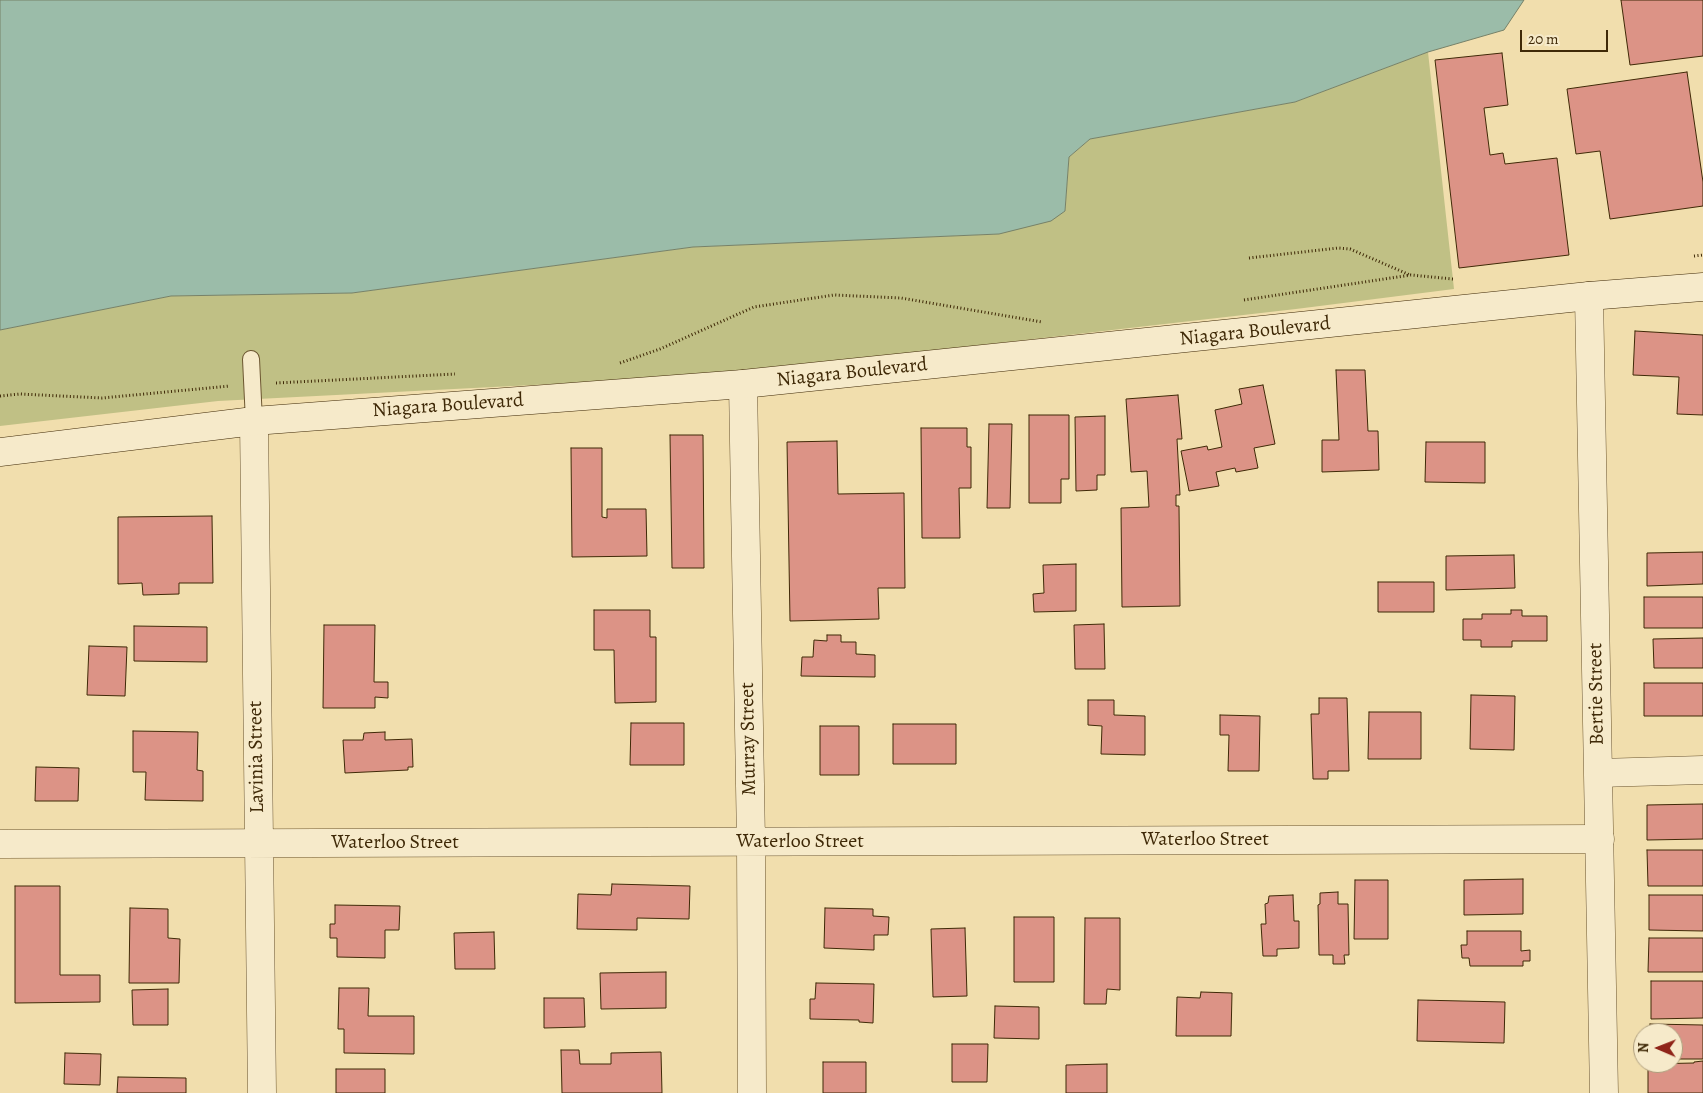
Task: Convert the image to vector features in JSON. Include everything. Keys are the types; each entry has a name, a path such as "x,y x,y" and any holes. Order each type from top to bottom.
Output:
{"street":[{"name":"Niagara Boulevard","path":"0,452 254,420 744,384 1589,296 1703,287"},
{"name":"Bertie Street","path":"1589,296 1604,1093"},
{"name":"Murray Street","path":"744,384 751,842 752,1093"},
{"name":"Lavinia Street","path":"254,420 262,1093"},
{"path":"1599,773 1703,770"},
{"name":"Waterloo Street","path":"0,844 1600,839"}],"lane":[{"path":"251,359 254,420"}],"path":[{"path":"1249,258 1338,248 1350,249 1411,275"},
{"path":"1239,301 1411,275 1454,279"},
{"path":"611,366 660,349 754,307 834,295 901,298 1046,323"},
{"path":"0,396 20,394 102,398 252,384 459,374"}],"green space":[{"path":"1428,52 1454,289 1296,309 710,376 218,401 0,426 0,330 171,296 352,293 693,247 999,234 1065,211 1069,157 1090,139 1295,102"}],"shaded area":[{"path":"0,0 1524,0 1504,30 1428,52 1295,102 1090,139 1069,157 1065,211 1051,221 999,234 693,247 352,293 171,296 0,330"}],"building":[{"path":"1621,0 1703,0 1703,56 1630,65"},
{"path":"1502,53 1508,105 1484,108 1490,155 1503,153 1505,164 1557,158 1569,255 1459,268 1435,60"},
{"path":"1687,72 1703,182 1703,206 1610,219 1600,151 1576,154 1567,89"},
{"path":"1635,331 1703,335 1703,415 1677,414 1679,377 1633,375"},
{"path":"1336,370 1365,370 1368,431 1378,431 1379,470 1322,472 1322,440 1339,440"},
{"path":"1263,385 1275,444 1254,448 1258,468 1236,472 1235,468 1216,472 1219,486 1189,491 1181,451 1207,446 1208,450 1222,447 1215,410 1242,404 1239,389"},
{"path":"1178,395 1182,439 1177,439 1180,495 1176,495 1176,506 1179,506 1180,606 1122,607 1121,508 1149,507 1147,471 1131,472 1126,399"},
{"path":"1029,415 1069,415 1069,479 1061,479 1061,503 1029,503"},
{"path":"1105,416 1105,475 1097,475 1097,490 1076,491 1075,417"},
{"path":"989,424 1012,424 1010,508 987,508"},
{"path":"921,428 967,428 967,447 971,447 971,488 959,488 960,538 922,538"},
{"path":"670,435 703,435 704,568 672,568"},
{"path":"837,441 838,494 904,493 905,588 878,588 879,619 790,621 787,442"},
{"path":"1426,442 1485,442 1485,483 1425,482"},
{"path":"571,448 602,448 602,517 607,518 607,509 646,509 647,556 572,557"},
{"path":"212,516 213,583 179,583 179,594 143,595 142,583 118,584 118,517"},
{"path":"1703,552 1703,584 1647,586 1647,553"},
{"path":"1514,555 1515,588 1446,590 1446,556"},
{"path":"1076,564 1076,611 1034,612 1033,594 1044,593 1043,565"},
{"path":"1378,582 1434,582 1434,612 1378,612"},
{"path":"1644,597 1703,597 1703,628 1644,628"},
{"path":"594,610 650,610 650,637 656,637 656,702 615,703 614,650 594,650"},
{"path":"1511,610 1522,610 1522,616 1547,616 1547,641 1512,641 1512,647 1481,647 1481,640 1463,640 1463,619 1482,619 1482,614 1511,614"},
{"path":"1104,624 1105,669 1075,669 1074,625"},
{"path":"324,625 375,625 374,682 388,682 388,698 375,697 375,708 323,708"},
{"path":"134,626 207,627 207,662 134,661"},
{"path":"827,635 841,635 841,642 856,642 856,654 875,655 875,677 801,676 802,657 813,657 814,640 827,641"},
{"path":"1703,638 1703,668 1654,668 1653,639"},
{"path":"89,646 127,647 125,696 87,695"},
{"path":"1644,683 1703,683 1703,716 1644,716"},
{"path":"1471,695 1515,696 1514,750 1470,749"},
{"path":"1319,698 1347,698 1349,771 1328,771 1328,779 1313,779 1311,714 1319,714"},
{"path":"1088,700 1114,700 1114,715 1145,716 1145,755 1101,754 1102,726 1088,725"},
{"path":"1369,712 1421,712 1421,759 1368,759"},
{"path":"1220,715 1260,716 1259,771 1228,771 1229,735 1220,735"},
{"path":"631,723 684,723 684,765 630,765"},
{"path":"893,724 956,724 956,764 893,764"},
{"path":"820,726 859,726 859,775 820,775"},
{"path":"133,731 198,732 197,770 203,771 203,801 145,800 146,772 133,772"},
{"path":"385,732 385,740 412,739 413,767 408,767 408,770 345,773 343,740 363,740 364,733"},
{"path":"36,767 79,768 78,801 35,801"},
{"path":"1703,804 1703,839 1647,840 1647,805"},
{"path":"1647,850 1703,850 1703,886 1648,886"},
{"path":"1523,879 1523,914 1464,915 1464,880"},
{"path":"1355,880 1388,880 1388,939 1354,939"},
{"path":"612,884 690,886 689,919 637,918 637,930 577,929 578,894 611,895"},
{"path":"15,886 60,886 60,975 100,975 100,1002 15,1003"},
{"path":"1338,892 1338,904 1348,904 1349,955 1344,955 1345,964 1333,964 1333,955 1319,955 1318,905 1320,904 1320,893"},
{"path":"1293,895 1294,921 1299,921 1299,948 1277,949 1277,956 1263,956 1261,924 1266,924 1265,904 1268,903 1269,896"},
{"path":"1649,895 1703,895 1703,931 1649,930"},
{"path":"335,905 400,906 399,930 385,930 385,958 337,957 337,938 330,938 330,924 335,924"},
{"path":"130,908 168,909 168,938 180,939 179,983 129,983"},
{"path":"825,908 873,909 873,916 889,917 888,935 874,935 874,950 824,948"},
{"path":"1014,917 1054,917 1054,982 1014,982"},
{"path":"1085,918 1120,918 1120,990 1107,989 1106,1004 1084,1004"},
{"path":"965,928 967,996 933,997 931,929"},
{"path":"1467,931 1521,931 1521,951 1530,950 1530,961 1523,961 1523,966 1470,966 1469,958 1462,958 1461,945 1467,945"},
{"path":"494,932 495,969 455,969 454,933"},
{"path":"1649,938 1703,938 1703,972 1648,972"},
{"path":"666,972 666,1008 601,1009 600,973"},
{"path":"1651,981 1703,981 1703,1018 1651,1019"},
{"path":"816,983 874,984 873,1023 859,1022 859,1020 810,1019 810,999 815,999"},
{"path":"339,988 369,988 368,1016 414,1016 414,1054 344,1053 344,1029 338,1029"},
{"path":"168,989 168,1025 133,1025 132,990"},
{"path":"1201,992 1232,993 1231,1036 1176,1036 1177,997 1200,998"},
{"path":"544,998 584,998 585,1027 544,1028"},
{"path":"1418,1000 1505,1002 1504,1043 1417,1041"},
{"path":"995,1006 1039,1007 1039,1039 994,1038"},
{"path":"1683,1025 1703,1025 1703,1059 1683,1059"},
{"path":"952,1044 988,1044 987,1082 952,1082"},
{"path":"561,1050 579,1050 580,1064 611,1064 611,1053 661,1052 662,1093 562,1093"},
{"path":"65,1053 101,1054 100,1085 64,1084"},
{"path":"1703,1061 1703,1093 1648,1093 1648,1073 1683,1073 1683,1063"},
{"path":"823,1062 866,1062 866,1093 823,1093"},
{"path":"1107,1064 1107,1093 1066,1093 1066,1065"},
{"path":"336,1069 385,1069 385,1093 336,1093"},
{"path":"118,1077 186,1078 186,1093 117,1093"}]}
